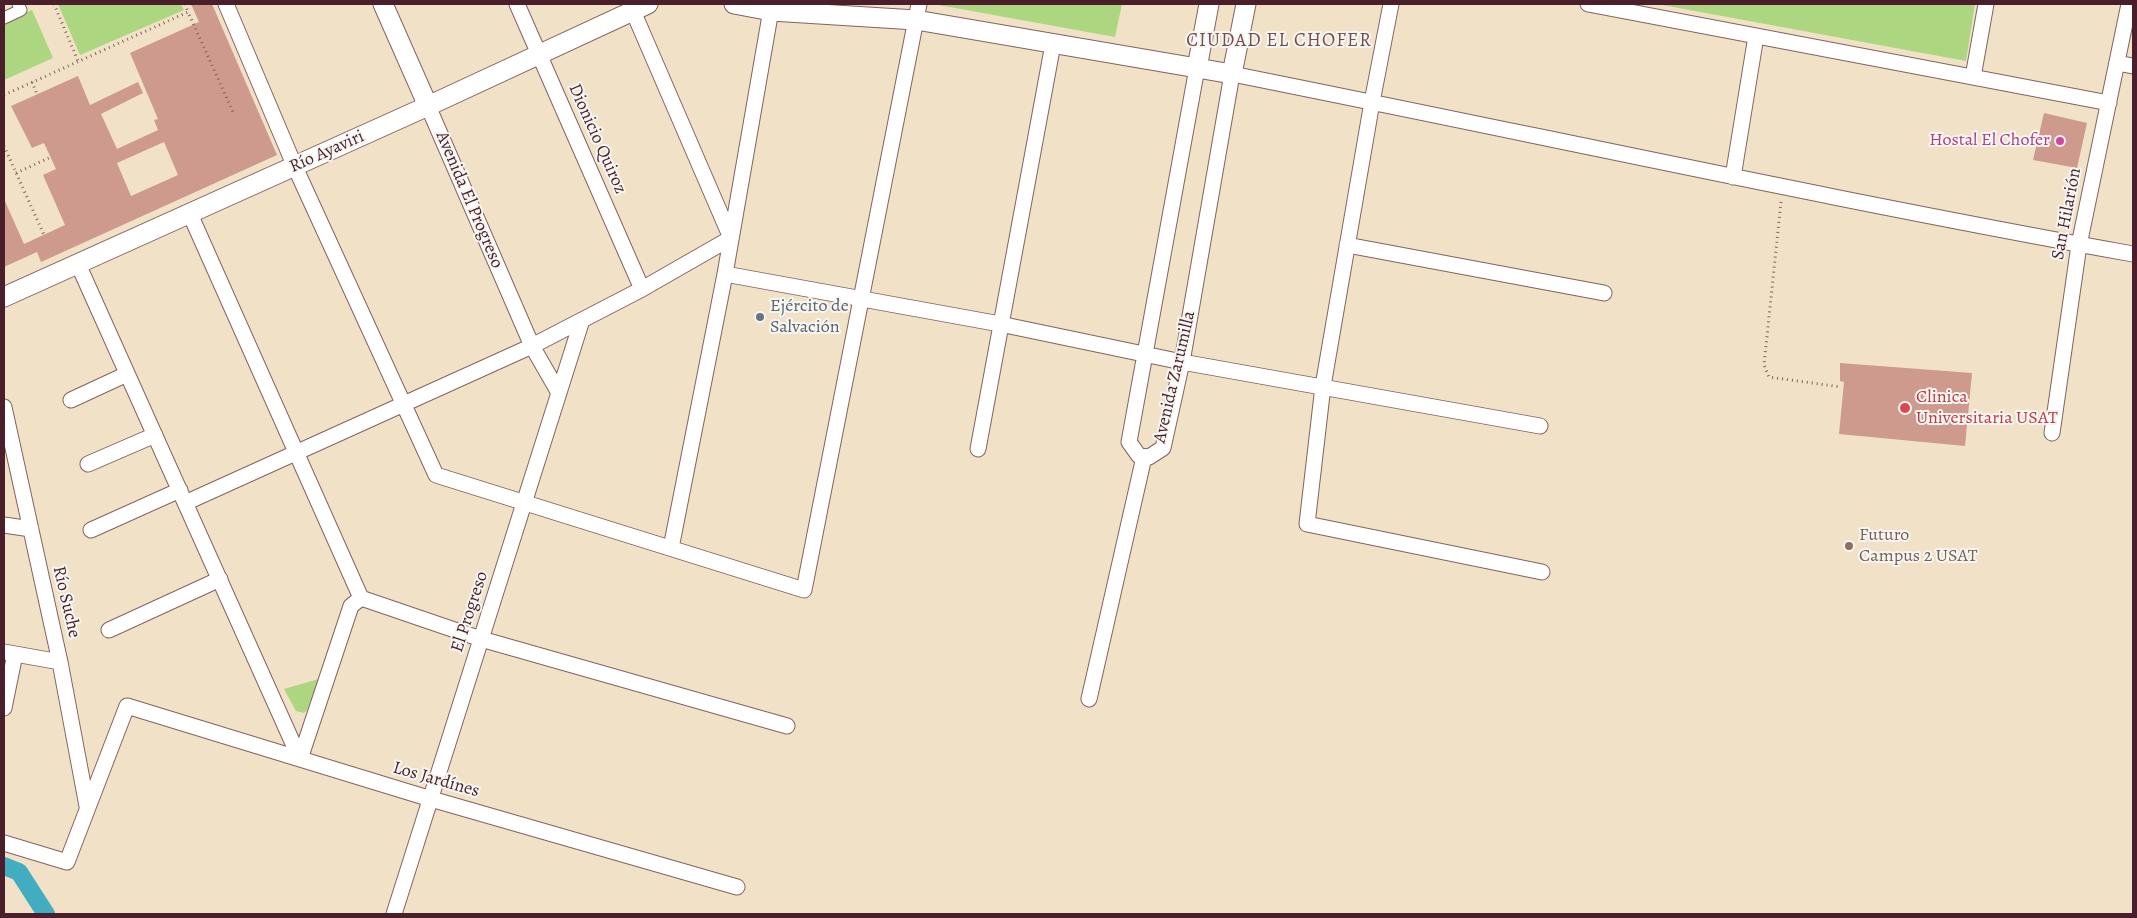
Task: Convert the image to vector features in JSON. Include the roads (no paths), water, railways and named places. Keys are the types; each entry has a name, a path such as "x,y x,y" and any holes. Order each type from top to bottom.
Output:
{"street":[{"path":"4,18 21,10 18,4"},
{"path":"226,4 295,167 436,475 804,590 918,12"},
{"name":"Avenida El Progreso","path":"383,4 532,346 559,393"},
{"name":"Dionicio Quiroz","path":"517,4 642,289"},
{"path":"734,4 918,12 1053,44 1232,74 1781,187 2133,254"},
{"name":"Avenida Zarumilla","path":"1209,4 1129,442 1139,456 1144,457 1149,457 1163,448 1182,362 1246,4"},
{"path":"1391,4 1372,102 1323,386 1307,524 1542,572"},
{"path":"1588,4 2109,103"},
{"path":"1973,77 1986,4"},
{"name":"San Hilarión","path":"2052,433 2079,245 2129,4"},
{"path":"640,7 731,238"},
{"name":"Río Ayaviri","path":"4,297 295,167 640,7"},
{"path":"671,548 725,274 771,7"},
{"path":"1733,177 1756,36"},
{"path":"978,449 1053,44"},
{"path":"2117,63 2133,66"},
{"path":"190,214 361,598 482,639 788,726"},
{"path":"91,530 296,452 532,346 642,289 731,238"},
{"path":"1347,245 1604,293"},
{"path":"78,264 300,759"},
{"path":"725,274 1000,324 1182,362 1540,426"},
{"name":"El Progreso","path":"394,914 582,320"},
{"path":"71,400 127,374"},
{"name":"Río Suche","path":"4,406 60,662 87,807"},
{"path":"88,464 155,435"},
{"path":"1089,699 1144,457"},
{"path":"4,525 31,529"},
{"path":"109,630 220,578"},
{"path":"300,759 351,606 361,598"},
{"path":"4,708 10,653 60,662"},
{"name":"Los Jardínes","path":"87,807 127,706 431,799 737,886"},
{"path":"4,843 66,862 87,807"}],"waterway":[{"path":"4,866 19,872 46,914"}],"place":[{"name":"Hostal El Chofer","path":"2060,141"},
{"name":"Ejército de Salvación","path":"760,317"},
{"name":"Clinica Universitaria USAT","path":"1905,408"},
{"name":"Futuro Campus 2 USAT","path":"1849,546"}],"district":[{"name":"CIUDAD EL CHOFER","path":"1279,41"}]}
